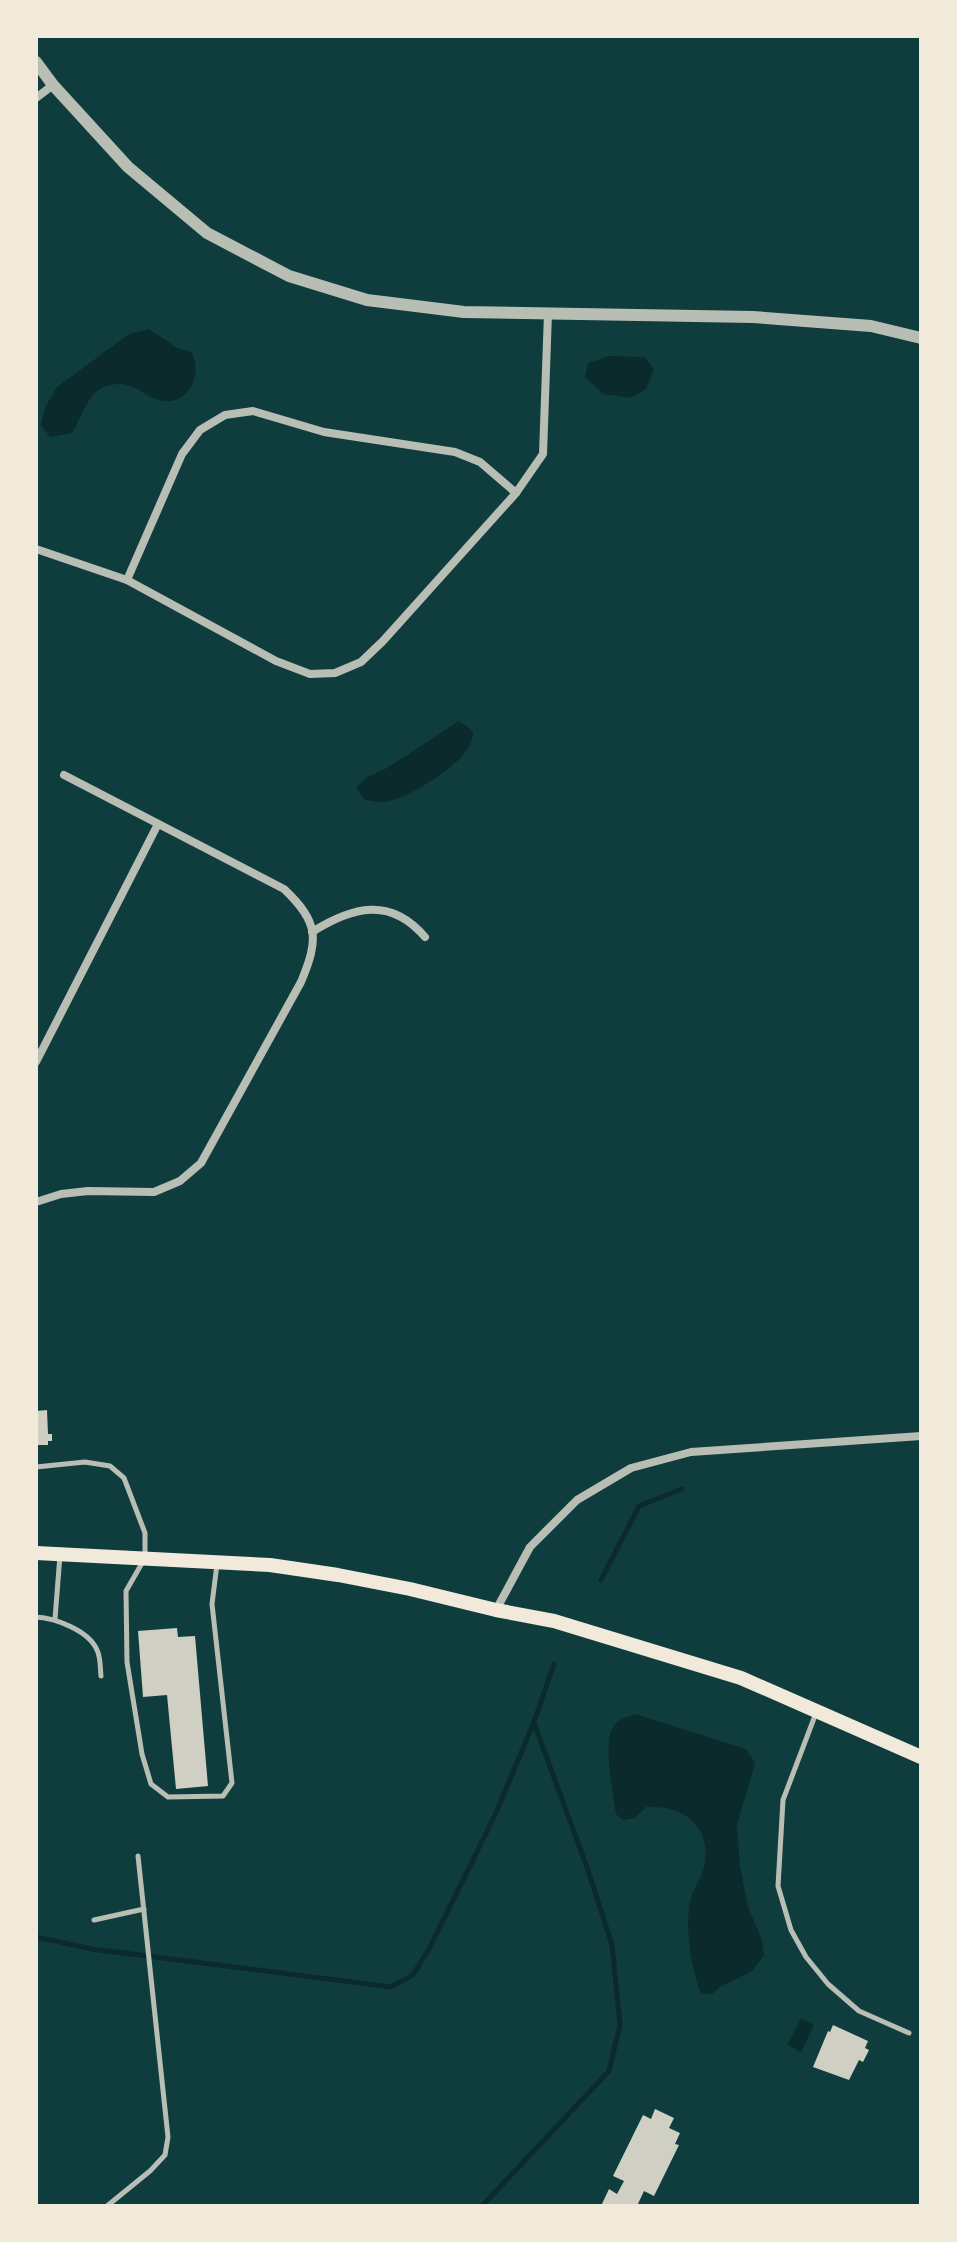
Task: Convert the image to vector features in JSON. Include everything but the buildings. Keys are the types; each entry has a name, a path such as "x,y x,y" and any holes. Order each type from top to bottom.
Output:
{"main road":[{"path":"36,1553 218,1561 338,1575 554,1621 741,1678 921,1757"}],"street":[{"path":"36,62 128,167 207,233 289,276 367,300 464,312 753,317 871,326 921,338"},
{"path":"36,98 53,85"},
{"path":"36,549 127,580 276,661 310,674 335,673 361,662 516,493 543,454 548,313"},
{"path":"127,580 182,454 200,430 225,415 253,411 324,432 455,452 480,462 516,493"},
{"path":"36,1202 61,1194 88,1191 154,1192 180,1181 201,1163 301,982 313,953 312,932 303,907 284,889 64,775"},
{"path":"36,1062 158,824"},
{"path":"312,932 338,916 363,909 390,912 414,924 425,937"},
{"path":"496,1610 530,1547 577,1500 631,1468 691,1452 921,1436"}],"lane":[{"path":"36,1467 85,1462 110,1466 124,1478 145,1533 145,1558 126,1591 127,1662 142,1754 151,1784 168,1797 223,1796 232,1783 212,1604 218,1561"},
{"path":"55,1619 60,1554"},
{"path":"36,1617 55,1619 93,1643 99,1653 101,1676"},
{"path":"817,1710 783,1800 778,1886 791,1930 806,1957 828,1984 859,2011 909,2033"},
{"path":"107,2206 165,2155 168,2137 138,1856"},
{"path":"94,1920 144,1909"}],"water":[{"path":"149,329 177,348 191,352 196,368 188,392 173,401 164,401 123,384 104,387 89,400 72,433 50,437 41,425 45,407 57,387 129,334"},
{"path":"609,356 645,357 654,369 646,389 631,398 603,394 585,377 588,363"},
{"path":"459,721 473,731 471,742 465,753 442,774 401,797 384,802 365,800 356,788 365,778 387,768"},
{"path":"635,1714 746,1749 755,1763 737,1825 740,1866 748,1907 762,1940 764,1956 751,1972 712,1994 701,1994 689,1937 690,1902 703,1871 706,1853 699,1829 683,1814 659,1807 646,1807 635,1818 623,1820 616,1814 609,1768 609,1743 614,1726 623,1718"},
{"path":"801,2018 814,2025 801,2052 787,2045"}],"waterway":[{"path":"601,1580 639,1506 682,1489"},
{"path":"36,1937 92,1949 391,1987 413,1975 430,1947 496,1813 534,1722 554,1664"},
{"path":"482,2206 609,2071 620,2025 612,1945 534,1723"}]}
